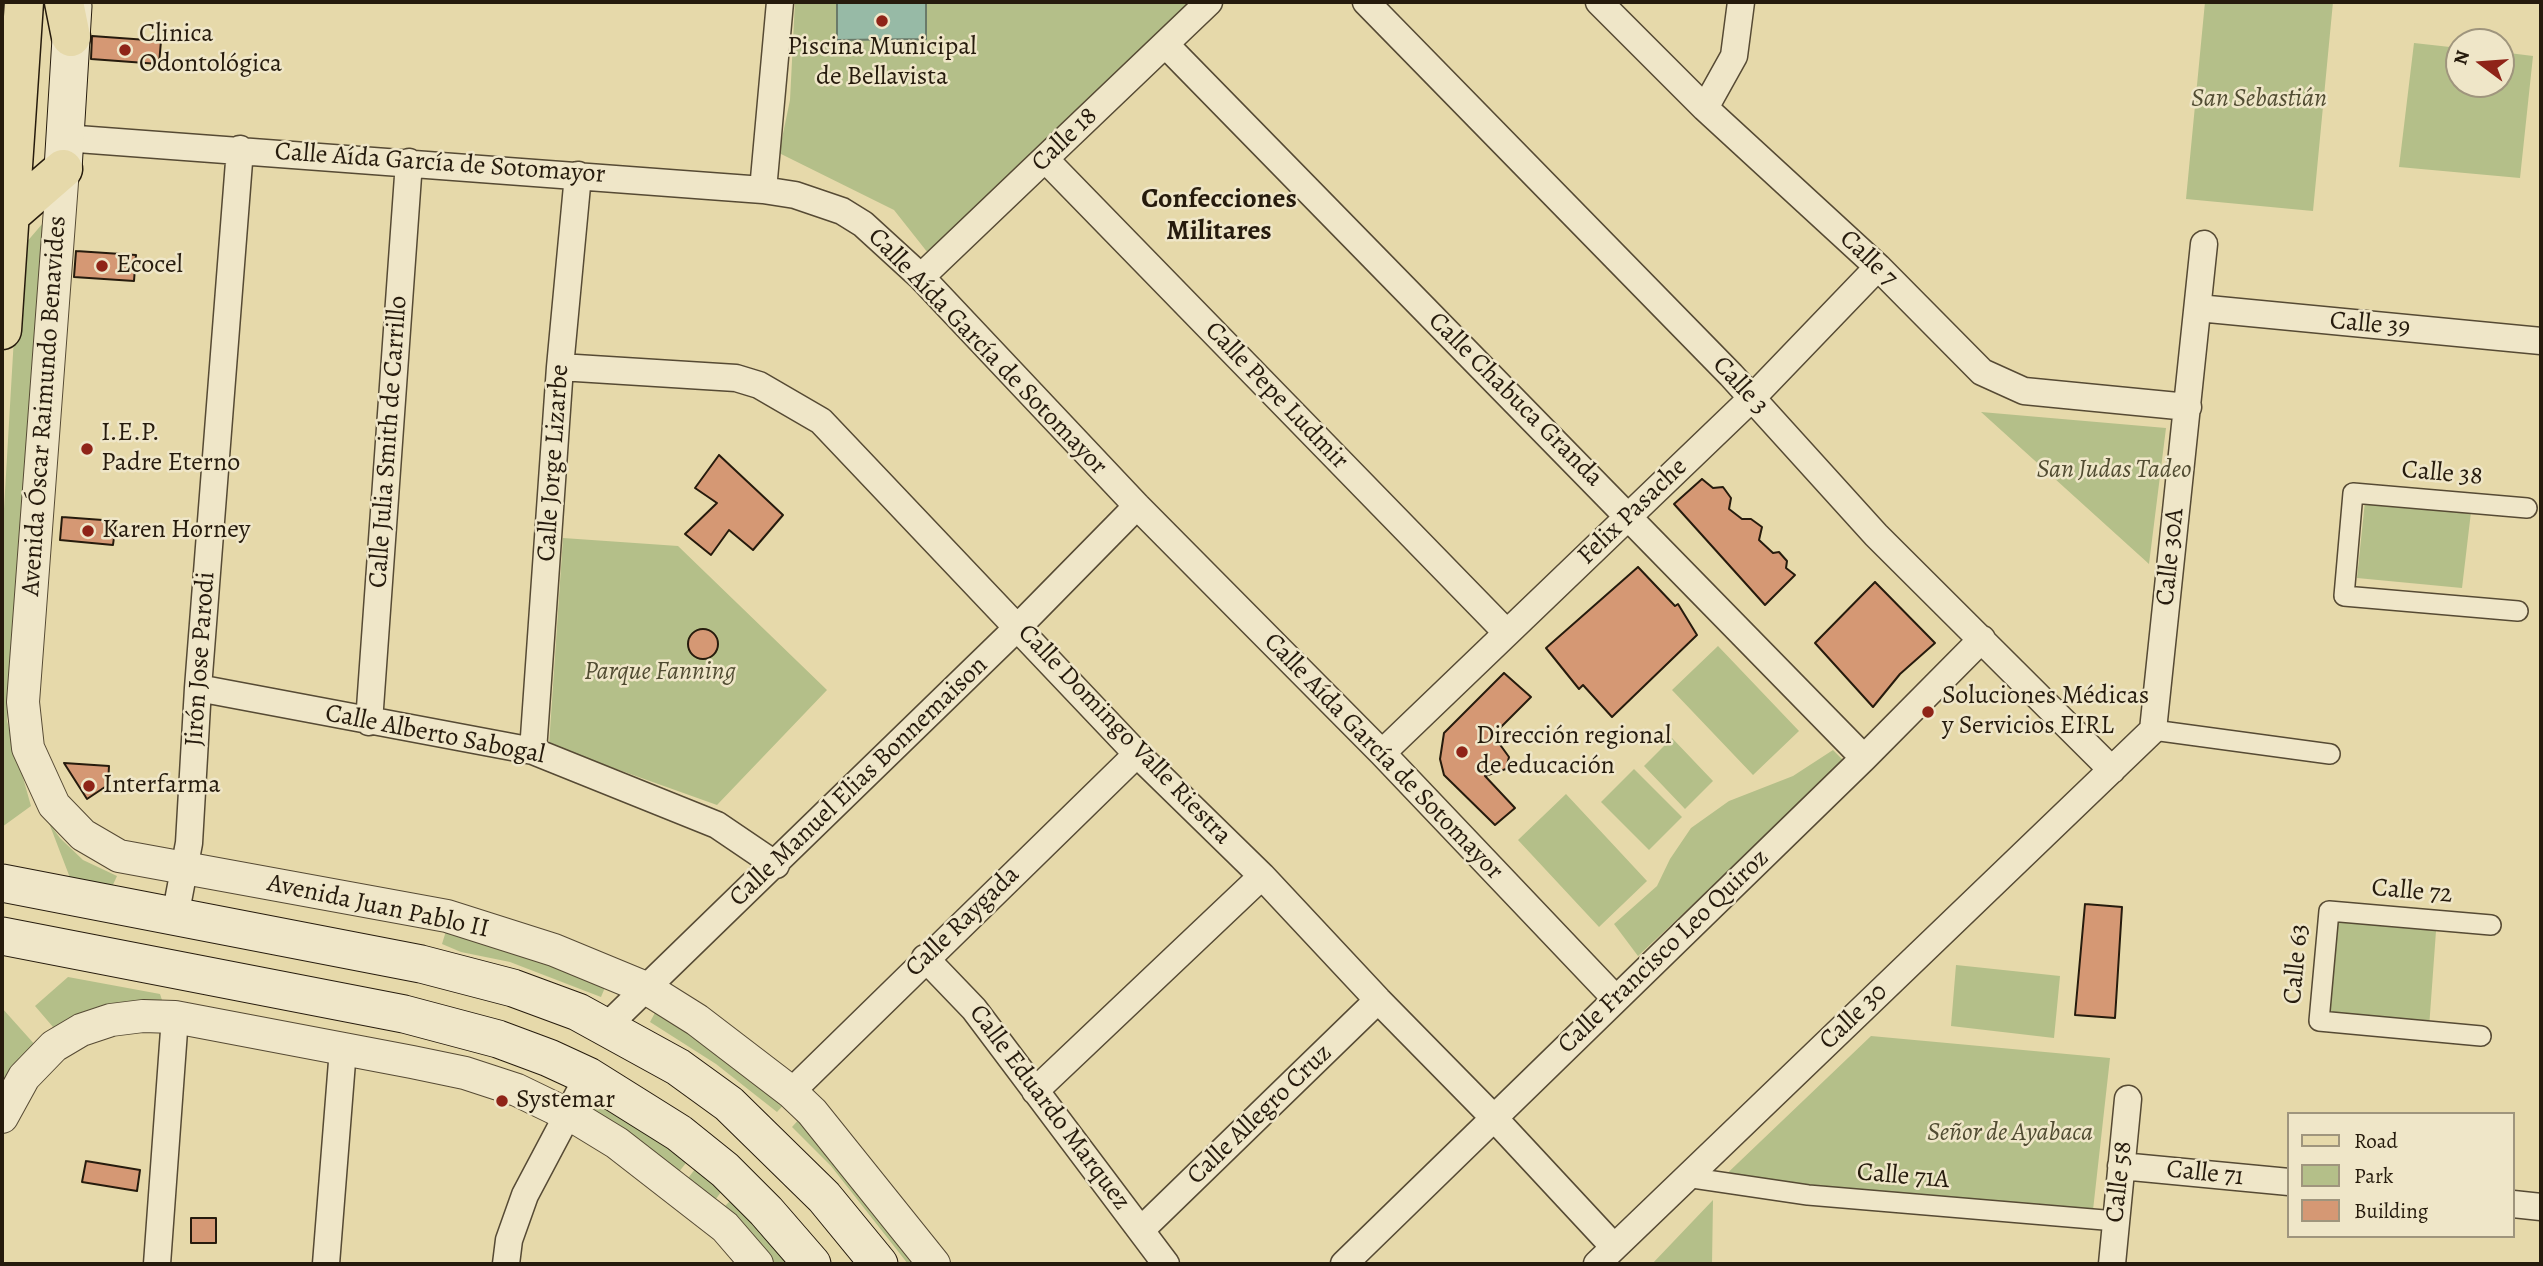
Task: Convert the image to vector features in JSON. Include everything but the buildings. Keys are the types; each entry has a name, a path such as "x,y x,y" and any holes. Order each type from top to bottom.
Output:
{"main road":[{"name":"Avenida Óscar Raimundo Benavides","path":"2,330 6,219 24,2"},
{"name":"Avenida Óscar Raimundo Benavides","path":"64,153 69,13"},
{"path":"6,219 64,153"},
{"name":"Avenida Juan Pablo II","path":"2,883 421,964 486,981 607,1026 678,1067 729,1104 816,1188 879,1264"},
{"path":"2,936 404,1014 498,1039 588,1076 679,1133 725,1170 766,1211 812,1264"},
{"path":"276,988 283,938"}],"street":[{"path":"763,190 780,2"},
{"name":"Calle 18","path":"921,277 1209,2"},
{"name":"Calle 3","path":"1366,2 1752,398 1876,535 2112,771"},
{"name":"Calle 7","path":"1599,2 1705,108 1878,267 1982,373 2024,391 2188,407"},
{"path":"1705,108 1734,56 1741,2"},
{"name":"Calle Chabuca Granda","path":"1165,44 1864,758"},
{"name":"Calle Aída García de Sotomayor","path":"64,153 240,149 763,190 795,195 842,211 872,231 921,277 1137,506 1382,753 1615,998"},
{"name":"Jirón Jose Parodi","path":"176,918 186,869 240,149"},
{"name":"Avenida Óscar Raimundo Benavides","path":"54,805 28,748 23,702 64,153"},
{"name":"Calle Pepe Ludmir","path":"1045,159 1507,632"},
{"name":"Calle Julia Smith de Carrillo","path":"369,722 409,162"},
{"name":"Calle Jorge Lizarbe","path":"533,751 560,367 578,175"},
{"name":"Calle 30A","path":"2153,730 2204,244"},
{"name":"Felix Pasache","path":"1382,753 1752,398 1878,267"},
{"name":"Calle 39","path":"2198,308 2541,341"},
{"name":"Calle Domingo Valle Riestra","path":"560,367 736,378 759,385 821,421 1137,754 1262,876 1494,1118 1605,1256"},
{"name":"Calle 38","path":"2518,611 2344,596 2353,493 2527,508"},
{"name":"Calle Manuel Elias Bonnemaison","path":"607,1026 1018,627 1137,506"},
{"name":"Calle Francisco Leo Quiroz","path":"1344,1264 1864,758 1982,639"},
{"name":"Calle Alberto Sabogal","path":"198,688 533,751 717,825 776,864"},
{"path":"2112,771 2153,730 2330,754"},
{"name":"Calle Raygada","path":"791,1092 925,958 1137,754"},
{"name":"Calle 30","path":"1605,1256 2112,771"},
{"name":"Avenida Juan Pablo II","path":"54,805 83,835 118,856 447,916 554,950 646,988 697,1020 791,1092 836,1141 934,1264"},
{"path":"1035,1091 1262,876"},
{"name":"Calle 72","path":"2329,911 2491,925"},
{"name":"Calle 63","path":"2329,911 2319,1021 2481,1035"},
{"name":"Calle Eduardo Marquez","path":"925,958 974,1009 1166,1264"},
{"name":"Calle Allegro Cruz","path":"1141,1230 1378,1000"},
{"path":"2,1116 24,1077 54,1046 81,1030 111,1020 143,1016 175,1017 343,1049 465,1073 517,1090 568,1114 617,1143 724,1227 757,1264"},
{"path":"157,1264 175,1017"},
{"path":"326,1264 343,1049"},
{"path":"506,1264 509,1240 524,1195 588,1076"},
{"name":"Calle 58","path":"2112,1264 2128,1099"},
{"name":"Calle 71","path":"2121,1166 2288,1182"},
{"name":"Calle 71A","path":"1686,1177 1808,1195 2116,1221"},
{"path":"2515,1204 2541,1207"}],"green space":[{"path":"795,2 1193,2 928,253 894,210 779,153 790,100"},
{"name":"San Sebastián","path":"2205,2 2333,2 2313,211 2186,199"},
{"path":"2414,43 2445,46 2445,98 2515,98 2515,54 2533,56 2520,178 2399,167"},
{"path":"49,216 7,721 31,806 2,827 2,543 19,251"},
{"name":"San Judas Tadeo","path":"1981,412 2166,428 2149,564"},
{"path":"2365,501 2471,512 2462,588 2357,578"},
{"name":"Parque Fanning","path":"563,538 678,546 827,690 717,805 549,745"},
{"path":"1718,646 1799,731 1753,775 1672,690"},
{"path":"1672,738 1713,781 1685,809 1644,766"},
{"path":"1833,750 1845,762 1638,956 1614,924 1657,886 1670,859 1691,828 1729,801 1793,776"},
{"path":"1634,769 1682,817 1649,850 1601,802"},
{"path":"1566,794 1647,881 1599,927 1518,840"},
{"path":"49,823 83,860 117,876 111,889 72,883"},
{"path":"2333,910 2437,917 2429,1028 2324,1020"},
{"path":"446,931 513,948 606,985 601,997 510,962 461,952 442,944"},
{"path":"1956,965 2060,976 2054,1038 1951,1026"},
{"path":"68,977 160,994 167,1015 59,1034 35,1006"},
{"path":"2,1008 45,1056 2,1100"},
{"path":"657,1009 786,1102 777,1112 716,1064 650,1022"},
{"name":"Señor de Ayabaca","path":"1871,1036 2110,1058 2091,1228 1716,1184"},
{"path":"592,1099 648,1132 686,1163 678,1173 586,1110"},
{"path":"802,1116 925,1264 908,1264 831,1166 792,1127"},
{"path":"695,1169 721,1192 713,1203 686,1181"},
{"path":"1713,1200 1712,1264 1652,1264"},
{"path":"730,1201 788,1264 772,1264 720,1211"}],"shaded area":[{"name":"Piscina Municipal de Bellavista","path":"837,2 926,2 926,39 837,40"}],"place":[{"name":"Piscina Municipal de Bellavista","path":"882,21"},
{"name":"Clinica Odontológica","path":"125,50"},
{"name":"Ecocel","path":"102,266"},
{"name":"I.E.P. Padre Eterno","path":"87,449"},
{"name":"Karen Horney","path":"88,531"},
{"name":"Soluciones Médicas y Servicios EIRL","path":"1928,712"},
{"name":"Dirección regional de educación","path":"1462,752"},
{"name":"Interfarma","path":"89,786"},
{"name":"Systemar","path":"502,1101"}],"district":[{"name":"Confecciones Militares","path":"1219,216"}]}
